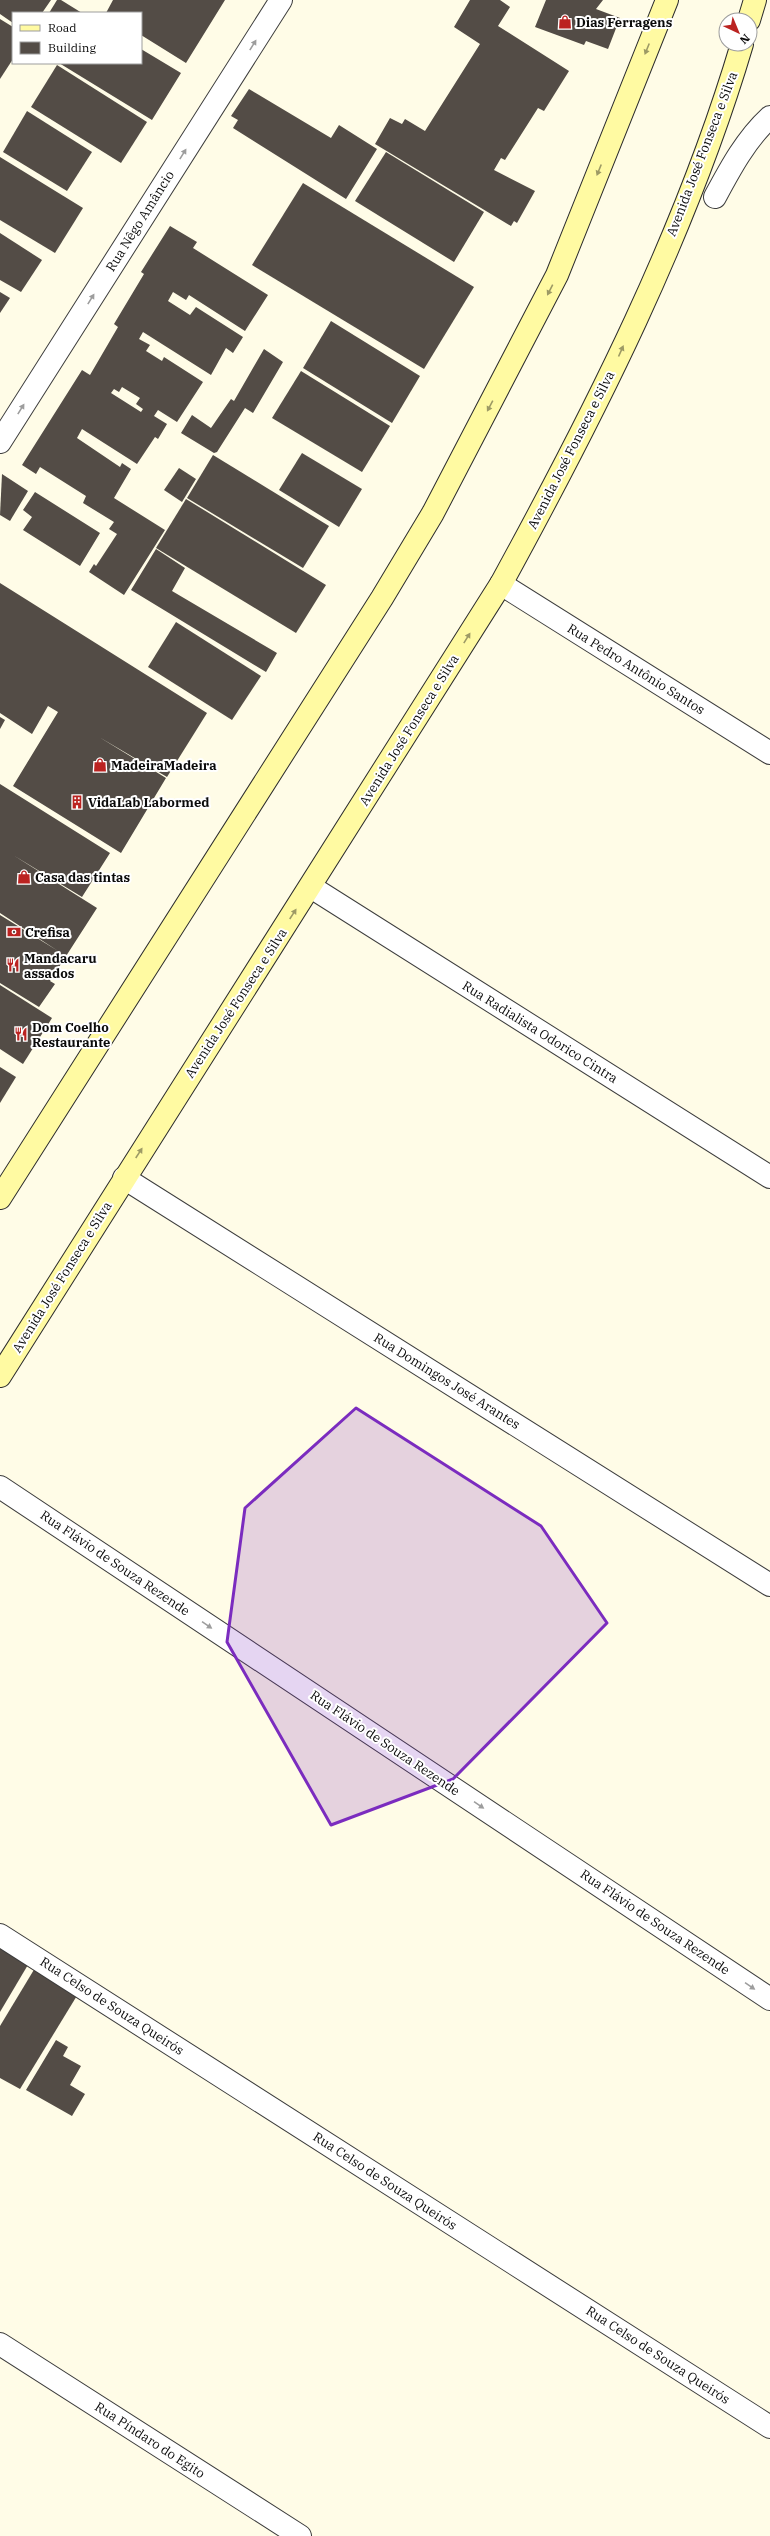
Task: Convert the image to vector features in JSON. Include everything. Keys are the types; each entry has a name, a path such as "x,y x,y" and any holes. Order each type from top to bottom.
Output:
{"main road":[{"path":"0,1198 382,598 433,513 557,275 667,0"},
{"path":"751,12 755,0"},
{"name":"Avenida José Fonseca e Silva","path":"0,1376 124,1178 311,887 501,584 560,475 613,369 673,234 726,99 740,52"}],"street":[{"name":"Rua Nêgo Amâncio","path":"0,442 281,0"},
{"path":"714,197 732,165 761,125 770,117"},
{"name":"Rua Pedro Antônio Santos","path":"501,584 770,753"},
{"name":"Rua Radialista Odorico Cintra","path":"311,887 770,1177"},
{"name":"Rua Domingos José Arantes","path":"124,1178 770,1585"},
{"name":"Rua Flávio de Souza Rezende","path":"0,1487 770,1999"},
{"name":"Rua Celso de Souza Queirós","path":"0,1934 770,2427"},
{"name":"Rua Píndaro do Egito","path":"0,2344 300,2536"}],"highlighted area":[{"path":"356,1408 541,1526 607,1623 453,1779 331,1825 227,1642 245,1508"}],"building":[{"path":"0,0 51,0 43,12 12,12 12,22 0,14"},
{"path":"57,0 61,0 80,12 50,12"},
{"path":"113,0 225,0 186,63 142,36 142,12 107,12"},
{"path":"470,0 500,0 510,7 498,26 569,71 544,111 538,108 505,160 501,158 494,170 535,191 517,223 514,221 511,226 375,144 390,118 402,124 405,119 425,131 480,44 454,27"},
{"name":"Dias Ferragens","path":"546,0 603,0 596,9 620,18 608,49 586,41 584,45 535,27"},
{"path":"0,19 12,26 12,61 0,79"},
{"path":"142,50 181,73 152,120 61,64 142,64"},
{"path":"57,65 147,122 121,163 31,107"},
{"path":"249,89 331,138 339,125 377,149 346,199 233,128 238,120 231,116"},
{"path":"27,111 92,152 67,191 3,152"},
{"path":"386,152 484,212 454,262 355,201"},
{"path":"0,157 83,208 55,253 0,220"},
{"path":"303,183 474,287 424,369 252,265"},
{"path":"170,226 197,242 193,248 268,295 245,331 189,295 186,300 173,292 168,301 190,315 196,307 243,337 233,353 226,348 211,375 143,332 139,339 150,345 146,351 162,361 164,357 203,382 177,422 158,410 154,416 167,424 158,439 155,437 137,464 82,429 77,438 120,467 122,463 131,469 114,498 165,530 124,595 89,572 94,564 96,566 117,534 109,529 114,522 83,503 86,496 40,467 36,474 22,465 82,370 90,375 118,327 114,324 144,274 141,272","holes":["122,387 140,398 136,404 143,409 141,412 111,393 114,389 119,392"]},
{"path":"0,233 42,260 21,292 0,280"},
{"path":"0,292 10,298 0,313"},
{"path":"331,321 420,376 392,423 303,368"},
{"path":"264,349 283,362 253,413 245,408 217,452 214,453 181,433 192,415 211,428 231,399 234,401"},
{"path":"301,371 390,426 362,472 272,418"},
{"path":"302,453 362,489 339,527 279,490"},
{"path":"213,455 329,526 303,568 187,498"},
{"path":"179,468 196,479 182,502 164,490"},
{"path":"2,474 28,491 10,521 0,515"},
{"path":"35,492 100,533 80,566 23,530 32,517 23,510"},
{"path":"186,499 326,585 296,633 156,548"},
{"path":"156,549 185,568 172,591 277,653 266,672 131,590"},
{"path":"0,583 207,713 167,777 99,737 166,778 121,853 13,786 58,712 48,706 32,734 0,713"},
{"path":"176,622 261,676 232,720 148,667"},
{"path":"0,717 5,720 0,729"},
{"path":"0,784 110,853 82,897 13,855 97,908 50,981 55,984 39,1007 0,983 0,915 58,951 0,913"},
{"name":"Dom Coelho Restaurante","path":"0,985 52,1018 23,1064 0,1049"},
{"path":"0,1067 16,1077 0,1103"},
{"path":"0,1939 32,1958 0,2012"},
{"path":"35,1968 78,1994 20,2089 0,2078 0,2026"},
{"path":"56,2040 68,2047 63,2056 81,2066 70,2085 85,2094 72,2116 26,2090"}],"place":[{"name":"Dias Ferragens","path":"565,22"},
{"name":"MadeiraMadeira","path":"100,765"},
{"name":"VidaLab Labormed","path":"77,802"},
{"name":"Casa das tintas","path":"24,877"},
{"name":"Crefisa","path":"14,932"},
{"name":"Mandacaru assados","path":"13,965"},
{"name":"Dom Coelho Restaurante","path":"21,1034"}]}
